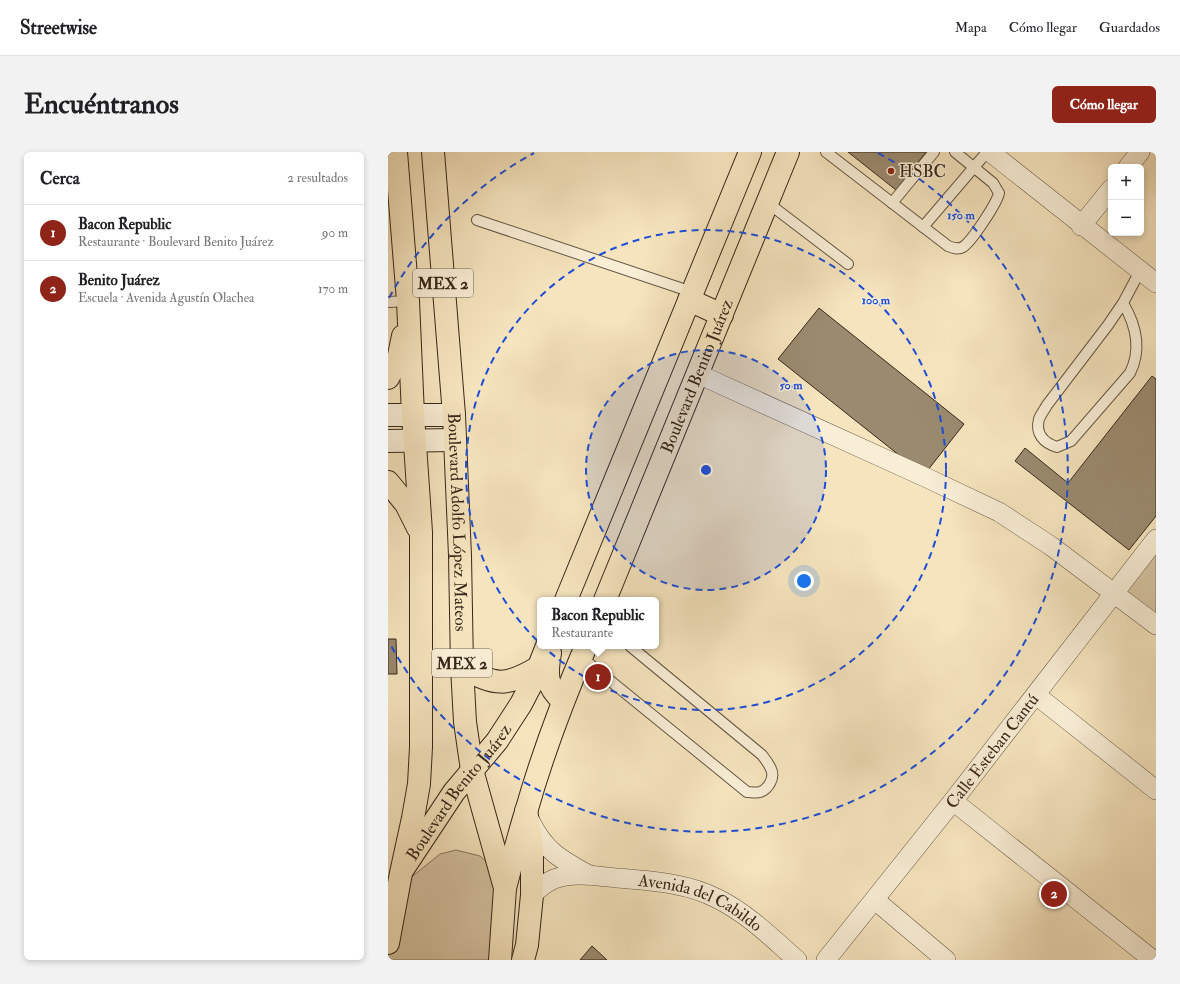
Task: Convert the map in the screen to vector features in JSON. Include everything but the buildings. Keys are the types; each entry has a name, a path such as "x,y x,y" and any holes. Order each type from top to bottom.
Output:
{"main road":[{"path":"388,378 398,360 402,303 394,206 396,152"},
{"name":"Boulevard Adolfo López Mateos","path":"433,152 454,415 465,722 472,770 505,888"},
{"path":"567,597 750,152"},
{"name":"Boulevard Benito Juárez","path":"606,597 788,152"},
{"path":"690,296 722,314"},
{"name":"MEX 2","path":"394,879 416,805 419,784 421,746 421,532 413,415 402,303"},
{"path":"388,415 454,415"},
{"path":"388,441 454,440"},
{"path":"388,482 406,504 421,532"},
{"name":"Boulevard Benito Juárez","path":"388,943 394,879 454,792 501,735 521,704 546,649"},
{"path":"552,649 548,678 553,690 563,701"},
{"path":"505,888 526,811 563,701 584,651"},
{"path":"462,667 480,677 497,682 509,682 539,667"},
{"path":"523,960 527,945 532,895 532,843 526,811"},
{"name":"MEX 2","path":"500,960 505,888"}],"street":[{"path":"988,152 1156,283"},
{"path":"1130,164 1140,152"},
{"path":"1082,226 1108,193"},
{"path":"698,374 928,478 999,512 1052,546 1156,625"},
{"name":"Calle Esteban Cantú","path":"826,960 953,801 1156,539"},
{"path":"1036,695 1156,790"},
{"path":"953,801 1153,960"},
{"name":"Avenida del Cabildo","path":"526,811 543,843 567,863 589,875"},
{"name":"Avenida del Cabildo","path":"532,895 542,885 553,880 564,877 589,875 666,882 692,888 717,898 746,915 797,960"},
{"path":"875,900 946,960"}],"lane":[{"path":"826,152 892,204 948,246 953,248 963,247 968,242 990,212 998,199 999,193 993,183 955,152"},
{"path":"892,204 934,152"},
{"path":"923,227 974,166 988,152"},
{"path":"768,203 848,264"},
{"path":"477,220 690,296"},
{"path":"1123,303 1131,317 1137,347 1134,364 1130,373 1071,441 1057,447 1048,444 1042,439 1039,429 1039,419 1047,405 1123,303 1140,271"},
{"path":"584,651 747,792 760,792 765,789 772,778 772,769 762,755 634,649"}],"shaded area":[{"path":"1156,541 1156,624 1116,593"},
{"path":"456,850 480,856 500,874 498,960 388,960 388,896 440,854"}],"place":[{"name":"HSBC","path":"891,171"},
{"name":"Bacon Republic","path":"598,677"},
{"name":"Benito Juárez","path":"1054,894"}]}
